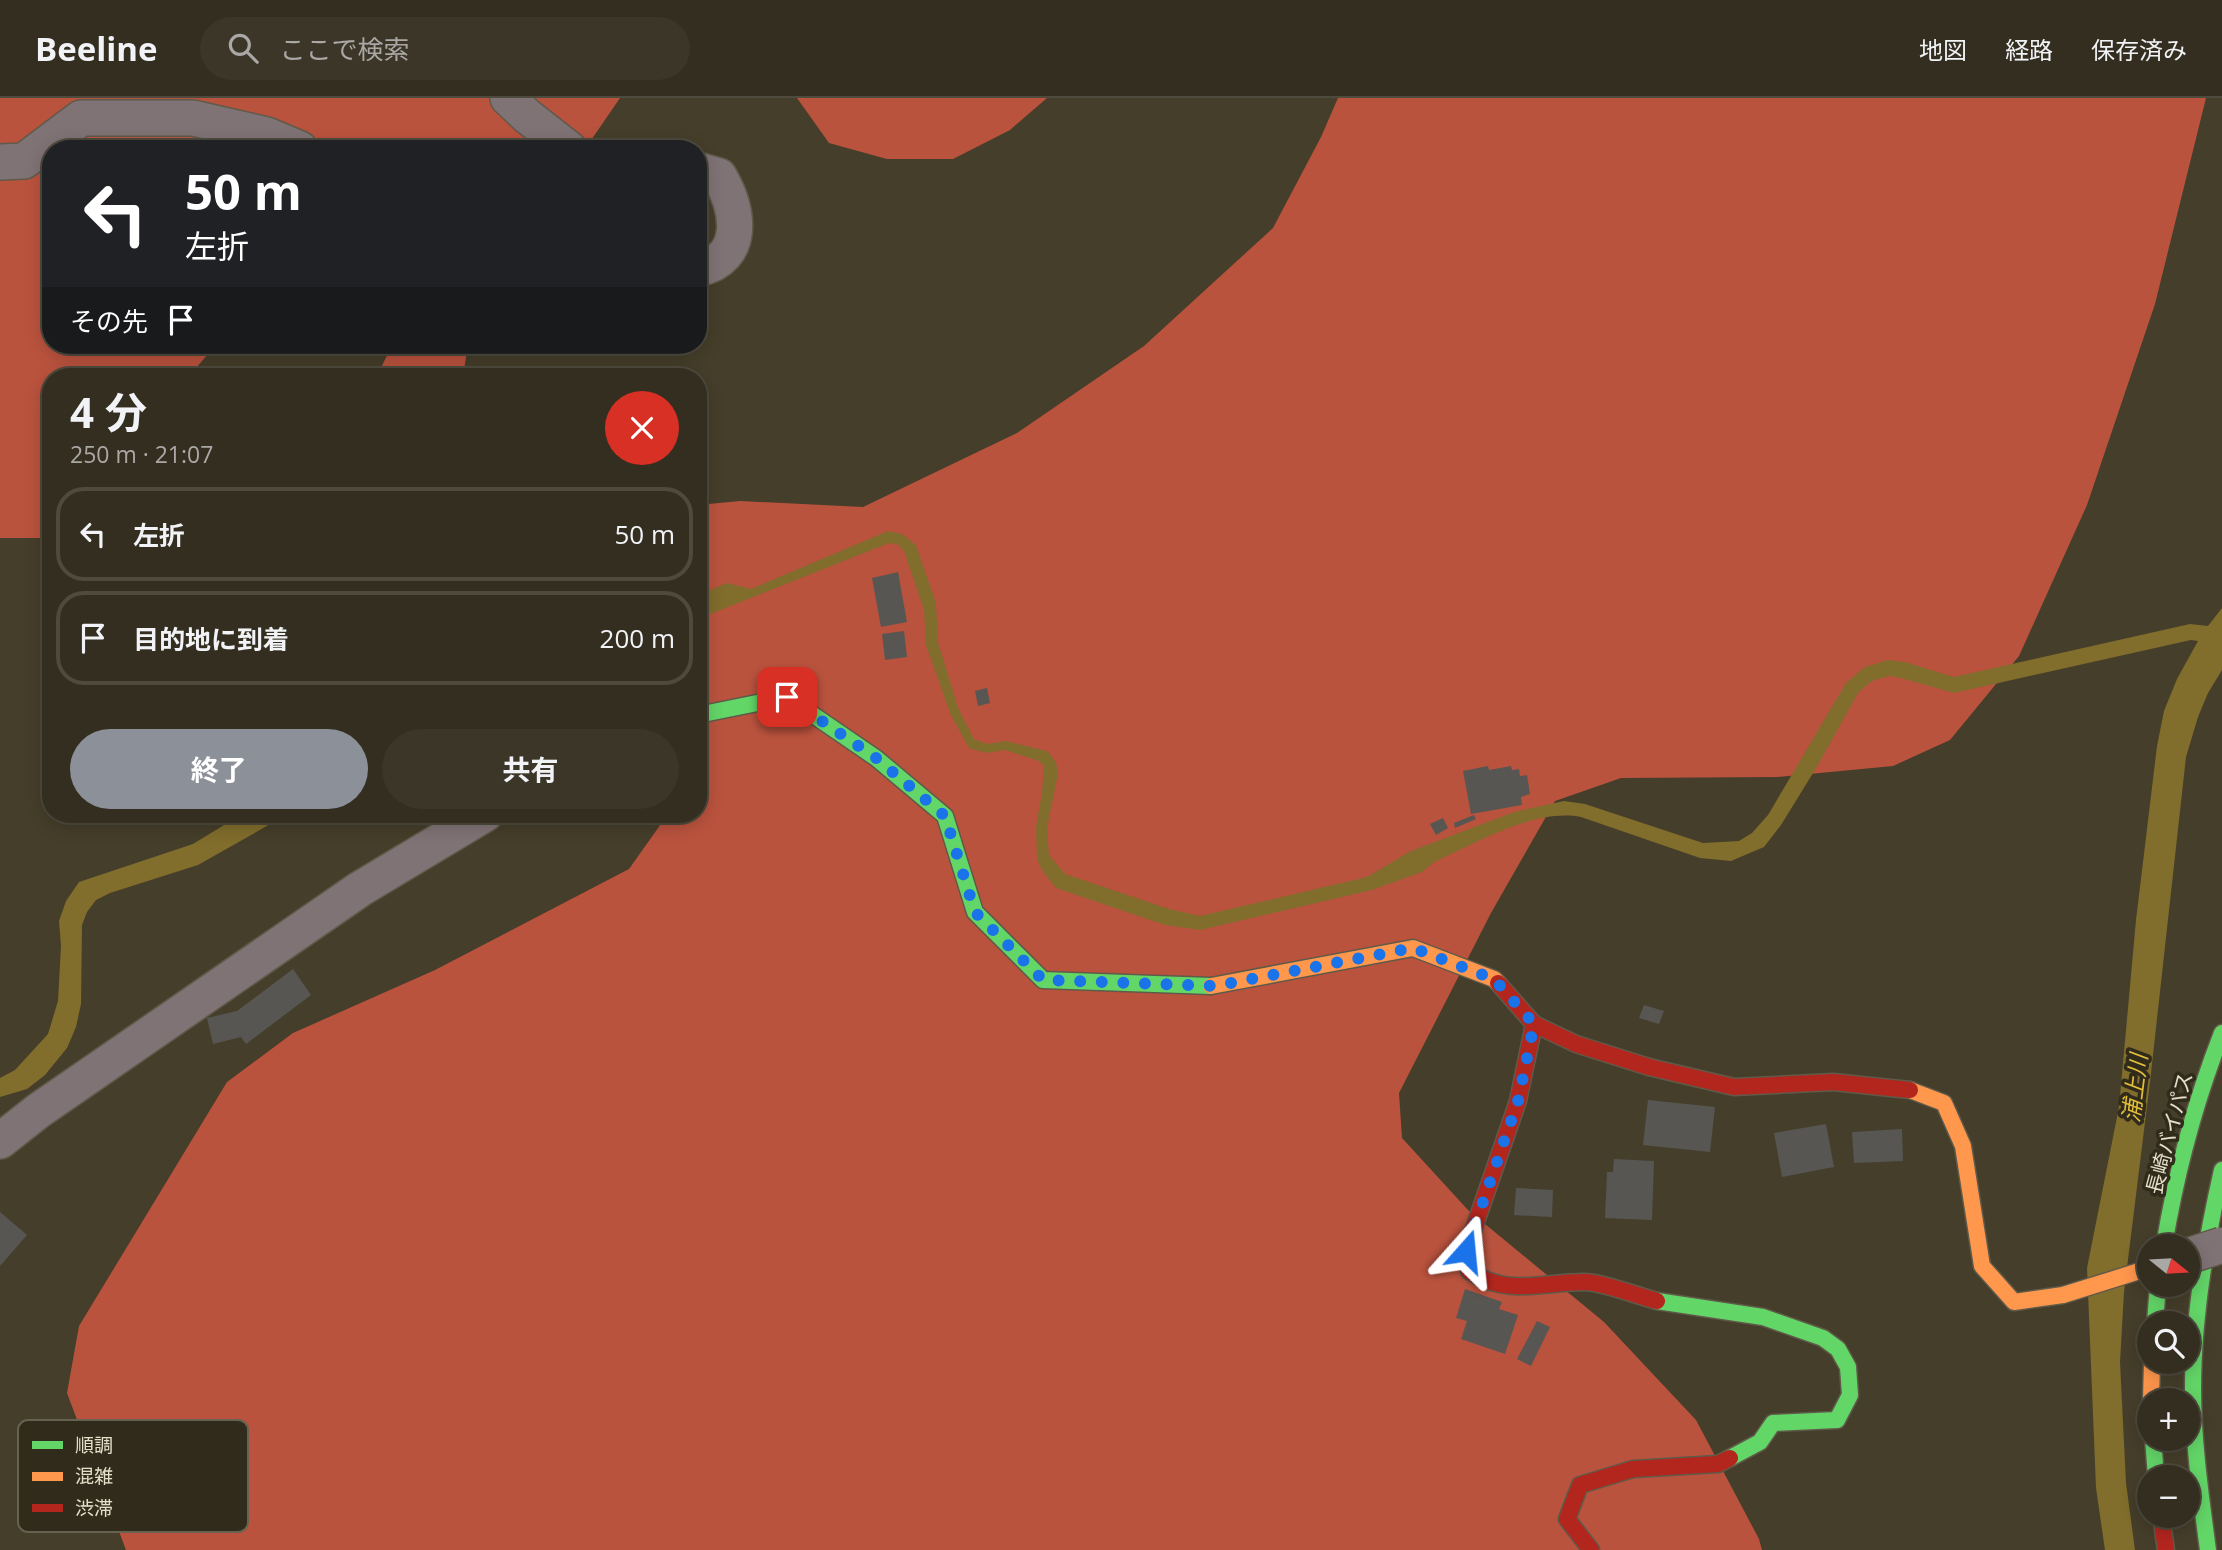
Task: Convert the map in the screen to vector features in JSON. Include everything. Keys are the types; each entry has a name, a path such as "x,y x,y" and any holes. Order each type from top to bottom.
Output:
{"main road":[{"path":"707,713 787,697 876,758 945,816 975,912 1043,980 1215,986 1413,948 1494,979 1534,1024 1576,1044 1649,1067 1734,1087 1833,1082 1912,1090 1944,1103 1963,1146 1982,1266 2014,1303 2063,1295 2137,1272"},
{"path":"1534,1024 1518,1101 1466,1251 1469,1271 1481,1279 1509,1287 1587,1282 1667,1304 1763,1317 1823,1338 1838,1349 1848,1367 1850,1395 1837,1420 1773,1423 1760,1442 1718,1464 1633,1469 1580,1485 1567,1519 1591,1550"},
{"name":"長崎バイパス","path":"2166,1234 2186,1139 2208,1066 2222,1033"},
{"path":"2208,1550 2197,1466 2193,1388 2204,1264 2222,1170"},
{"path":"2163,1528 2166,1550"}],"street":[{"path":"508,98 558,140"},
{"path":"52,140 81,118 192,118 279,140"},
{"path":"0,162 24,161 42,147"},
{"path":"707,173 719,176 730,194 736,221 730,249 707,268"},
{"path":"0,1141 38,1111 360,889 470,823"},
{"path":"2200,1252 2222,1245"}],"shaded area":[{"path":"0,98 620,98 591,140 42,140 42,354 208,354 196,368 42,368 42,538 0,538"},
{"path":"797,98 1047,98 1010,130 953,159 887,159 829,143"},
{"path":"1338,98 2206,98 2155,304 2087,505 2019,656 1950,740 1893,766 1777,777 1621,778 1555,801 1491,913 1399,1093 1402,1138 1468,1210 1604,1322 1696,1420 1759,1539 1762,1550 126,1550 119,1532 248,1532 248,1420 77,1420 67,1393 79,1326 227,1082 293,1033 435,970 629,869 662,823 707,823 707,504 740,501 863,507 1017,433 1144,346 1273,228 1321,137"},
{"path":"388,354 467,354 464,368 381,368"}],"water":[{"name":"浦上川","path":"888,531 902,534 916,545 936,603 938,642 958,708 974,739 987,744 1006,741 1047,751 1056,762 1058,774 1047,828 1049,855 1065,874 1169,909 1200,916 1367,877 1411,851 1514,812 1564,801 1585,804 1703,843 1739,841 1752,833 1768,815 1846,683 1865,667 1888,660 1905,662 1954,677 2190,624 2208,626 2222,608 2222,670 2198,717 2186,757 2124,1292 2120,1362 2126,1483 2135,1550 2105,1550 2096,1488 2087,1268 2119,1107 2136,920 2157,746 2164,711 2177,679 2198,641 2191,640 1954,693 1889,676 1872,681 1858,693 1818,765 1764,847 1731,861 1700,858 1581,817 1544,818 1506,829 1434,862 1422,872 1372,890 1200,930 1165,925 1056,888 1043,872 1037,859 1036,827 1044,766 1039,761 1005,750 986,753 969,748 950,713 926,645 924,610 904,551 897,544 889,543 707,615 707,591 727,583 751,589"},
{"path":"227,823 272,823 198,865 96,900 82,925 81,1004 76,1027 67,1048 45,1075 27,1089 0,1097 0,1078 15,1070 48,1034 58,1001 61,946 59,921 66,901 79,882 193,844"}],"building":[{"path":"898,572 907,622 881,627 872,578"},
{"path":"904,631 907,657 885,660 882,634"},
{"path":"987,688 990,703 978,706 975,691"},
{"path":"1488,766 1489,770 1511,766 1512,770 1519,769 1520,776 1527,775 1530,794 1521,797 1522,805 1471,814 1463,771"},
{"path":"1474,815 1476,819 1455,828 1454,823"},
{"path":"1443,818 1448,828 1436,835 1430,824"},
{"path":"293,969 311,995 246,1044 241,1037 213,1044 207,1018 237,1011"},
{"path":"1644,1005 1664,1011 1659,1024 1639,1018"},
{"path":"1648,1100 1715,1107 1710,1152 1643,1145"},
{"path":"1826,1124 1834,1167 1782,1177 1774,1133"},
{"path":"1902,1129 1903,1161 1854,1163 1852,1132"},
{"path":"1614,1159 1654,1161 1652,1220 1605,1218 1607,1172 1613,1172"},
{"path":"1516,1188 1553,1190 1552,1217 1514,1215"},
{"path":"0,1212 27,1235 0,1266"},
{"path":"1465,1289 1502,1302 1499,1309 1518,1315 1505,1354 1461,1339 1467,1321 1456,1318"},
{"path":"1537,1321 1550,1327 1531,1366 1517,1359"}],"traffic: fast":[{"path":"707,713 787,697 876,758 945,816 975,912 1043,980 1211,986"},
{"path":"2166,1234 2187,1138 2222,1033"},
{"path":"2208,1550 2193,1409 2195,1334 2211,1223 2222,1170"},
{"path":"2156,1311 2157,1297"},
{"path":"1657,1301 1763,1317 1823,1338 1838,1349 1848,1367 1850,1395 1837,1420 1773,1423 1760,1442 1730,1458"},
{"path":"2154,1451 2155,1465"}],"traffic: slow":[{"path":"1211,986 1413,948 1494,979 1498,983"},
{"path":"1910,1090 1944,1103 1963,1146 1982,1266 2014,1302 2063,1295 2137,1272"},
{"path":"2151,1388 2152,1374"}],"traffic: jam":[{"path":"1498,983 1534,1024 1576,1044 1649,1067 1734,1087 1833,1082 1910,1090"},
{"path":"1534,1024 1518,1101 1466,1251 1469,1271 1498,1284 1525,1286 1584,1282 1657,1301"},
{"path":"1591,1550 1567,1519 1580,1485 1633,1469 1718,1464 1730,1458"},
{"path":"2163,1528 2166,1550"}],"route":[{"path":"787,697 876,758 945,816 975,912 1043,980 1215,986 1413,948 1494,979 1534,1024 1518,1101 1466,1251"}]}
